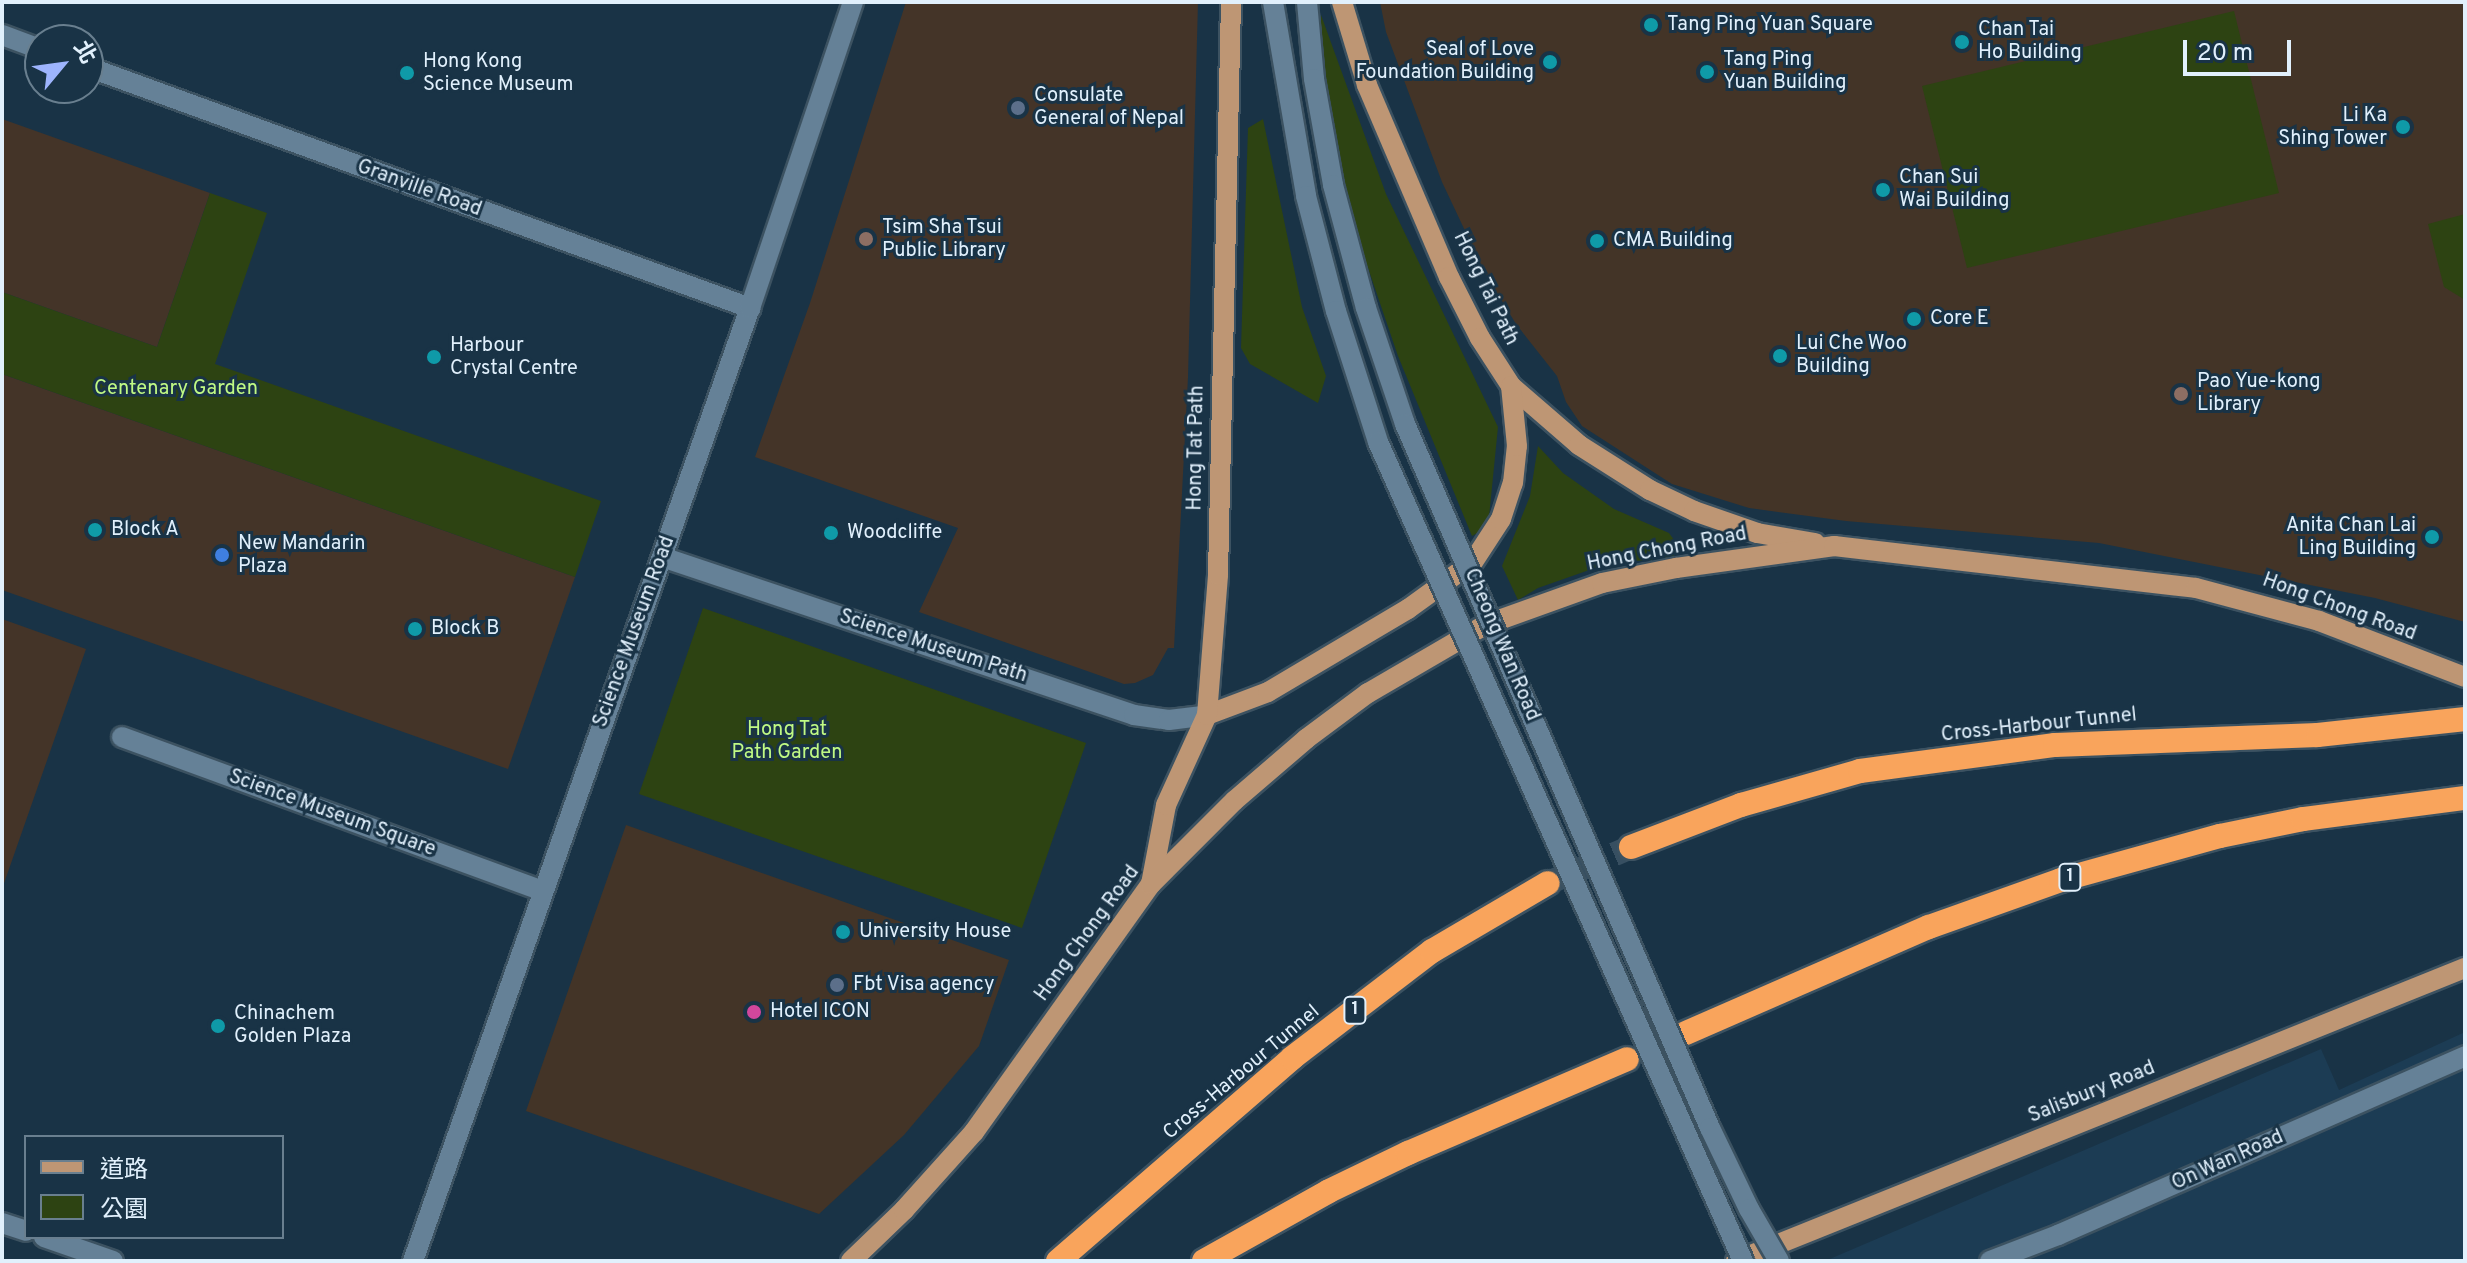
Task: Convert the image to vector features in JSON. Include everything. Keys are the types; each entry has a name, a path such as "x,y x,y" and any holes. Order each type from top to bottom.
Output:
{"highway":[{"name":"Cross-Harbour Tunnel","path":"1631,847 1741,805 1860,771 2055,745 2318,735 2465,719"},
{"name":"1","path":"1686,1033 1929,927 2061,880 2248,830 2358,811 2465,798"},
{"name":"Cross-Harbour Tunnel","path":"1058,1261 1292,1058 1432,951 1548,883"},
{"path":"1204,1261 1315,1199 1395,1160 1627,1059"}],"main road":[{"name":"Hong Tat Path","path":"1151,884 1166,805 1207,715 1218,575 1231,2"},
{"name":"Hong Tai Path","path":"1342,2 1367,85 1449,277 1480,338 1511,386 1579,445 1663,496 1757,533 1834,546"},
{"path":"1207,715 1268,692 1421,601 1473,562 1501,519 1513,483 1517,446 1511,386"},
{"name":"Hong Chong Road","path":"851,1261 904,1210 974,1132 1151,884 1234,801 1306,739 1368,693 1485,625 1602,583 1834,546 2196,588 2319,621 2465,677"},
{"name":"Salisbury Road","path":"1736,1261 2465,968"}],"street":[{"name":"Science Museum Road","path":"413,1261 750,308 853,2"},
{"name":"Cheong Wan Road","path":"1273,2 1306,196 1336,311 1378,442 1743,1261"},
{"name":"Cheong Wan Road","path":"1307,2 1314,79 1333,185 1366,308 1405,424 1710,1128 1749,1209 1779,1261"},
{"path":"2,35 24,43"},
{"name":"Granville Road","path":"104,73 750,308"},
{"name":"Science Museum Path","path":"662,557 1134,715 1169,720 1207,715"},
{"name":"Science Museum Square","path":"122,737 543,891"},
{"name":"On Wan Road","path":"1990,1261 2058,1235 2465,1056"},
{"path":"2,1223 24,1230"},
{"path":"50,1239 113,1261"}],"shaded area":[{"path":"906,2 1198,2 1188,377 1174,648 1168,648 1153,675 1135,683 1124,684 919,612 958,528 755,457 810,303"},
{"path":"1380,2 2465,2 2465,622 2375,598 2099,543 1846,521 1749,508 1672,484 1582,426 1566,402 1557,376 1516,324 1485,273 1442,182 1386,32"},
{"path":"2,119 210,193 157,347 2,292"},
{"name":"New Mandarin Plaza","path":"2,374 575,577 508,769 2,590"},
{"path":"2,619 86,649 2,889"},
{"path":"626,825 1009,960 979,1046 904,1135 819,1214 526,1111"},
{"path":"2465,1032 2465,1261 1825,1261 2321,1049 2339,1090"}],"green space":[{"path":"2234,11 2279,193 1967,268 1922,86"},
{"path":"1321,15 1386,194 1498,427 1488,527 1472,536 1398,356 1352,221 1321,61"},
{"path":"1263,119 1302,307 1326,376 1318,403 1250,364 1241,348 1248,128"},
{"name":"Centenary Garden","path":"210,193 267,213 215,364 601,501 575,577 2,374 2,292 157,347"},
{"path":"2465,214 2465,300 2444,287 2428,224"},
{"path":"1538,446 1563,473 1614,509 1669,533 1681,550 1674,559 1612,562 1538,588 1518,600 1502,566 1530,496"},
{"name":"Hong Tat Path Garden","path":"703,608 1086,743 1022,928 639,794"}],"tunnel":[{"path":"1548,883 1631,847"}],"place":[{"name":"Tang Ping Yuan Square","path":"1651,25"},
{"name":"Chan Tai Ho Building","path":"1962,42"},
{"name":"Seal of Love Foundation Building","path":"1550,62"},
{"name":"Tang Ping Yuan Building","path":"1707,72"},
{"name":"Hong Kong Science Museum","path":"407,73"},
{"name":"Consulate General of Nepal","path":"1018,108"},
{"name":"Li Ka Shing Tower","path":"2403,127"},
{"name":"Chan Sui Wai Building","path":"1883,190"},
{"name":"Tsim Sha Tsui Public Library","path":"866,239"},
{"name":"CMA Building","path":"1597,241"},
{"name":"Core E","path":"1914,319"},
{"name":"Lui Che Woo Building","path":"1780,356"},
{"name":"Harbour Crystal Centre","path":"434,357"},
{"name":"Pao Yue-kong Library","path":"2181,394"},
{"name":"Block A","path":"95,530"},
{"name":"Woodcliffe","path":"831,533"},
{"name":"Anita Chan Lai Ling Building","path":"2432,537"},
{"name":"New Mandarin Plaza","path":"222,555"},
{"name":"Block B","path":"415,629"},
{"name":"University House","path":"843,932"},
{"name":"Fbt Visa agency","path":"837,985"},
{"name":"Hotel ICON","path":"754,1012"},
{"name":"Chinachem Golden Plaza","path":"218,1026"}]}
